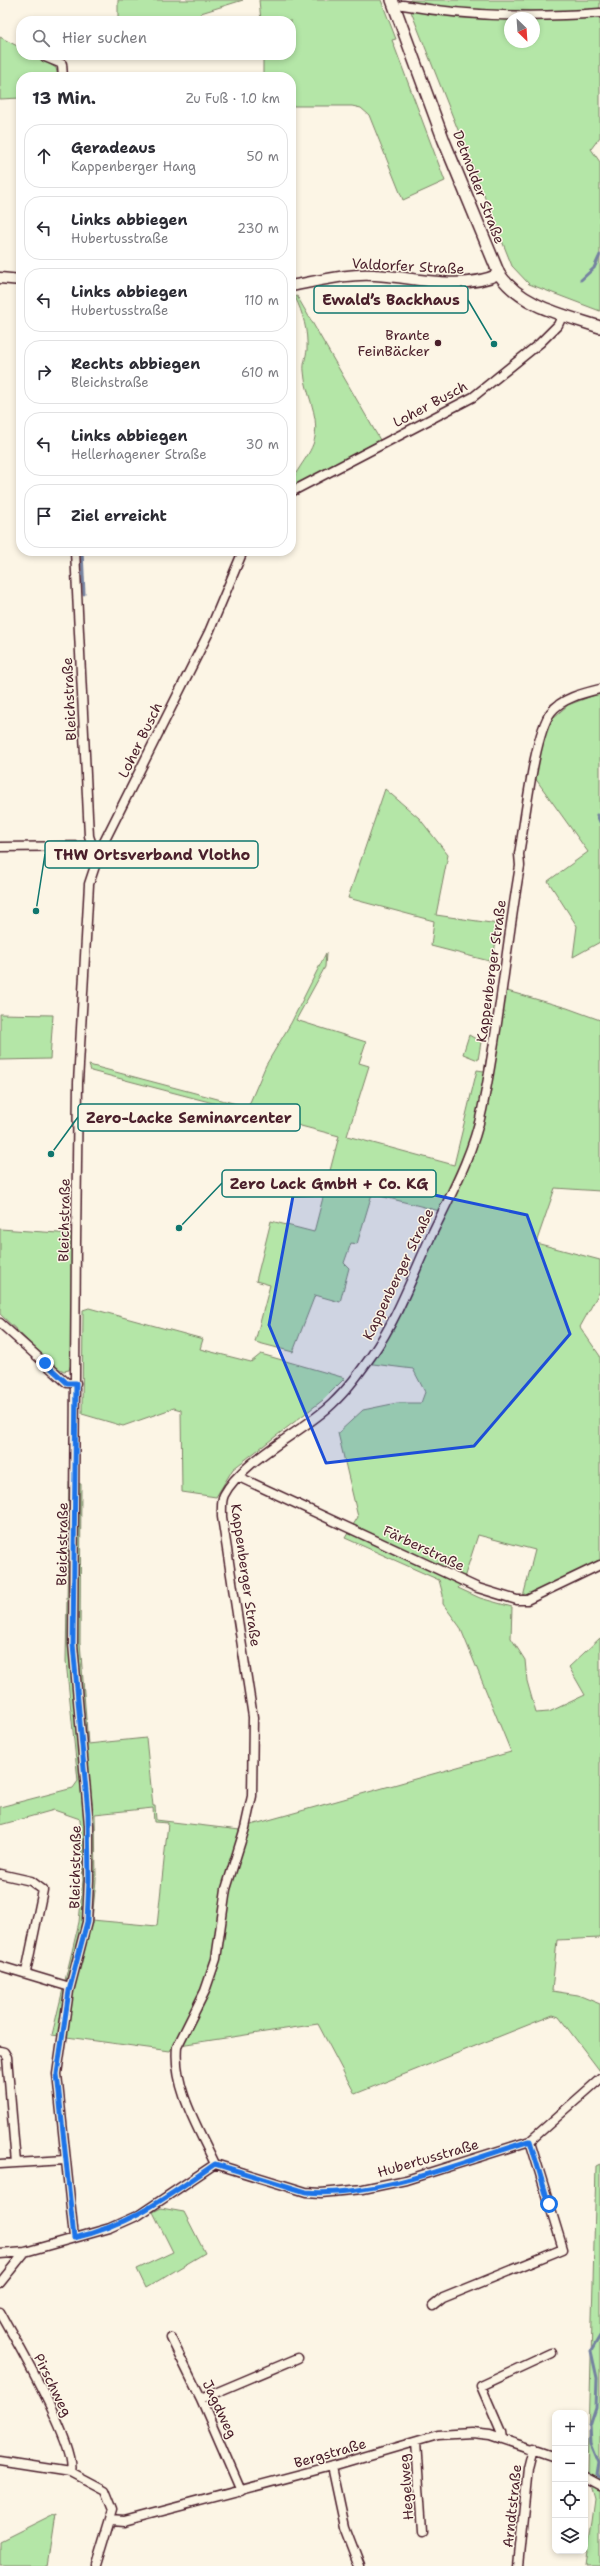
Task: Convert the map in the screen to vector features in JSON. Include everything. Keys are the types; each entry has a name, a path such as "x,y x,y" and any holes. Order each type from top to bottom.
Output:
{"main road":[{"name":"Detmolder Straße","path":"399,4 444,141 498,274 508,288 519,296 562,314 600,326"}],"street":[{"path":"399,4 479,16 526,17 600,13"},
{"path":"52,60 62,64 63,72"},
{"name":"Valdorfer Straße","path":"296,285 349,275 375,275 467,284 486,280 498,274"},
{"path":"0,278 16,280"},
{"name":"Loher Busch","path":"296,489 473,397 540,344 558,326 562,314"},
{"name":"Bleichstraße","path":"75,556 89,836 92,845"},
{"name":"Loher Busch","path":"101,848 209,632 241,556"},
{"name":"Kappenberger Straße","path":"215,2164 186,2098 179,2077 176,2057 178,2047 205,1991 216,1958 226,1889 245,1828 252,1796 253,1718 222,1517 222,1500 239,1477 263,1455 307,1426 332,1404 358,1376 394,1316 456,1188 474,1140 482,1110 495,1037 520,866 519,854 541,732 552,712 563,701 600,689"},
{"path":"0,847 92,845 101,848"},
{"name":"Bleichstraße","path":"74,2238 57,2074 70,1987 87,1922 90,1856 73,1644 79,1076 89,884 101,848"},
{"path":"0,1323 67,1383 76,1383"},
{"name":"Färberstraße","path":"239,1477 478,1588 516,1600 539,1595 600,1565"},
{"path":"0,1874 31,1881 43,1890 26,1972"},
{"path":"0,1966 26,1972 70,1987"},
{"path":"0,2051 4,2052 7,2057 16,2163"},
{"name":"Hubertusstraße","path":"215,2164 306,2192 321,2193 363,2189 406,2180 530,2141 600,2079"},
{"path":"433,2306 443,2298 563,2249 530,2141"},
{"path":"0,2164 65,2160"},
{"path":"0,2254 25,2252 110,2228 139,2216 215,2164"},
{"path":"0,2283 25,2252"},
{"name":"Pirschweg","path":"0,2312 30,2368 64,2438 73,2463 71,2472"},
{"name":"Jagdweg","path":"171,2338 201,2399 241,2491"},
{"path":"502,2439 502,2432 480,2386 552,2353"},
{"path":"201,2399 298,2358"},
{"name":"Bergstraße","path":"111,2520 124,2522 332,2466 438,2435 472,2433 502,2439 533,2448 552,2456"},
{"name":"Hegelweg","path":"416,2442 422,2530"},
{"name":"Arndtstraße","path":"518,2566 528,2468 533,2448"},
{"path":"0,2461 71,2472 105,2490 112,2505 111,2520 96,2566"},
{"path":"332,2466 345,2527 360,2566"},
{"path":"588,2479 600,2485"}],"highlighted area":[{"path":"425,1193 527,1215 570,1334 474,1446 326,1463 269,1325 293,1196"}],"green space":[{"path":"118,0 243,0 201,13 200,16 118,16"},
{"path":"259,0 381,0 396,39 392,40 445,181 403,200 369,115 361,108 352,106 296,106 296,72 263,72 263,60 296,60 296,16 261,16"},
{"path":"410,0 600,0 600,137 591,149 600,162 600,311 529,284 512,266 408,4"},
{"path":"0,37 16,45 16,60 43,60 56,68 57,72 16,72 16,98 0,99"},
{"path":"296,296 380,440 296,485 296,473 310,451 315,437 316,428 314,411 304,371 307,350 306,329"},
{"path":"600,693 600,942 573,957 577,926 548,881 588,852 535,778 547,723 568,705"},
{"path":"385,789 419,818 448,855 436,915 498,924 493,962 431,946 434,921 348,898"},
{"path":"326,953 325,967 296,1020 366,1042 359,1063 369,1066 347,1136 454,1165 477,1070 484,1071 500,989 567,1008 600,1020 600,1191 555,1188 536,1243 600,1260 600,1291 580,1327 600,1356 600,1563 534,1595 523,1597 535,1550 478,1535 463,1581 458,1588 480,1598 512,1607 511,1638 525,1660 527,1681 536,1713 549,1712 585,1695 569,1667 600,1638 600,1938 557,1940 552,1991 578,1995 600,2004 600,2071 559,2017 553,2015 355,2094 318,2024 173,2046 170,2051 52,2035 79,1922 83,1880 80,1819 54,1810 0,1825 0,1807 73,1788 78,1781 66,1661 69,1482 81,1484 80,1642 88,1744 146,1738 153,1806 155,1806 156,1820 240,1830 244,1827 511,1752 460,1627 443,1604 443,1595 439,1580 345,1538 358,1517 338,1433 363,1410 397,1403 421,1403 425,1392 413,1369 365,1363 373,1353 440,1211 372,1194 357,1244 351,1243 344,1263 349,1268 340,1302 315,1295 293,1352 255,1342 270,1285 256,1281 271,1221 314,1232 339,1136 91,1071 89,1065 248,1107 266,1065 291,1023","holes":["153,1808 154,1822 168,1823 157,1926 92,1920 96,1880 95,1814"]},
{"path":"0,1014 53,1015 50,1059 0,1060"},
{"path":"469,1035 481,1042 478,1060 463,1054"},
{"path":"0,1229 73,1234 71,1364 69,1370 64,1371 54,1366 0,1314"},
{"path":"89,1308 203,1339 200,1349 251,1362 261,1354 345,1378 323,1400 233,1469 216,1497 182,1492 181,1410 174,1408 123,1426 82,1414 83,1310"},
{"path":"600,2164 600,2566 586,2566 595,2498 588,2474 596,2166"},
{"path":"161,2208 184,2212 205,2253 146,2288 137,2269 173,2252 153,2212"},
{"path":"56,2513 48,2566 0,2566 0,2541"}],"waterway":[{"path":"581,280 594,268 600,255"},
{"path":"82,556 84,594"},
{"path":"597,815 600,822"},
{"path":"600,2336 591,2351 597,2378 596,2408 590,2426 591,2444 599,2463 597,2475 600,2477"}],"place":[{"name":"Brante FeinBäcker","path":"438,343"},
{"name":"Ewald’s Backhaus","path":"494,344"},
{"name":"THW Ortsverband Vlotho","path":"36,911"},
{"name":"Zero-Lacke Seminarcenter","path":"51,1154"},
{"name":"Zero Lack GmbH + Co. KG","path":"179,1228"}],"route":[{"path":"45,1363 67,1383 76,1383 73,1644 84,1790 88,1813 90,1856 87,1922 69,1991 57,2074 57,2089 74,2238 110,2228 139,2216 215,2164 306,2192 321,2193 363,2189 406,2180 530,2141 549,2204"}]}
